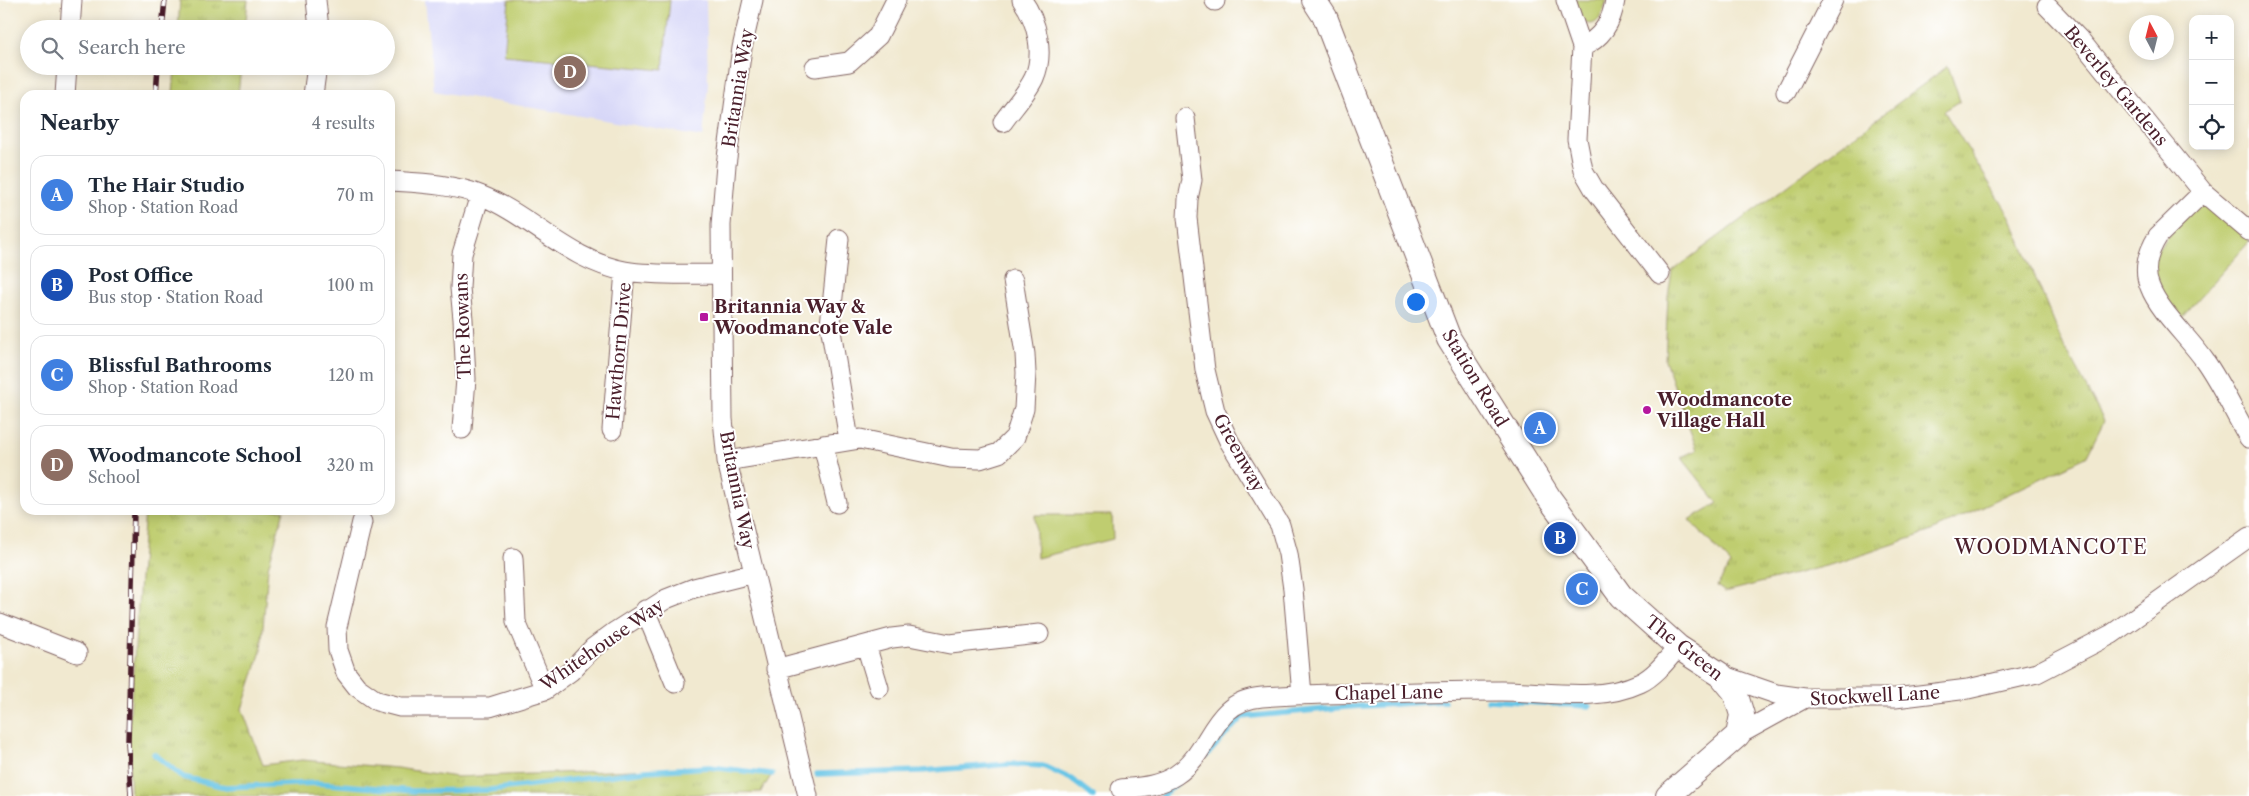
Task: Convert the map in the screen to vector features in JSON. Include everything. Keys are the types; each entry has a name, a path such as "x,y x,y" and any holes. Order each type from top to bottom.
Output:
{"street":[{"path":"71,20 72,0"},
{"path":"316,0 318,20"},
{"name":"Britannia Way","path":"753,0 742,48 726,165 721,225 723,419 728,461 776,669 808,796"},
{"path":"815,68 849,62 878,36 896,0"},
{"path":"1003,122 1034,78 1038,64 1037,34 1033,20 1022,0"},
{"name":"Station Road","path":"1314,0 1325,17 1449,339 1549,498 1621,596"},
{"path":"1566,0 1582,47 1577,139 1583,170 1594,189 1660,274"},
{"path":"1582,47 1592,42 1601,34 1608,23 1615,0"},
{"path":"1786,92 1833,0"},
{"name":"Beverley Gardens","path":"2047,6 2081,41 2203,192 2249,231"},
{"path":"65,90 66,75"},
{"path":"314,90 316,75"},
{"name":"Greenway","path":"1185,118 1192,180 1187,218 1205,370 1215,411 1229,441 1280,525 1288,554 1294,589 1302,695"},
{"path":"395,181 441,185 480,195 512,212 573,252 626,271 721,274"},
{"path":"2203,192 2158,236 2148,255 2146,275 2154,296 2206,362 2249,438"},
{"name":"The Rowans","path":"462,429 466,379 460,288 462,254 480,195"},
{"path":"839,239 830,325 849,440"},
{"name":"Hawthorn Drive","path":"612,430 626,271"},
{"path":"728,461 849,440 876,441 951,458 980,459 990,457 1005,449 1015,437 1024,409 1026,373 1013,280"},
{"path":"824,445 838,503"},
{"name":"Whitehouse Way","path":"362,522 337,627 336,639 341,662 346,673 357,687 377,700 400,706 490,707 545,690 571,671 593,648 645,610 666,598 694,588 754,573"},
{"name":"Stockwell Lane","path":"1738,735 1805,698 1895,698 1968,689 2038,672 2112,634 2249,538"},
{"path":"513,558 516,622 545,690"},
{"name":"The Green","path":"1621,596 1678,647 1721,675 1735,692 1742,715 1738,735"},
{"path":"645,610 675,683"},
{"path":"0,623 77,653"},
{"path":"776,669 892,638 909,636 950,644 1039,634"},
{"path":"866,645 880,688"},
{"name":"Chapel Lane","path":"1121,789 1157,784 1177,774 1198,754 1225,712 1241,701 1251,698 1302,695 1502,691 1599,694 1641,683 1662,667 1678,647"},
{"path":"1721,675 1776,694 1805,698"},
{"path":"1668,796 1738,735"}],"shaded area":[{"path":"425,0 706,0 708,84 703,137 434,91"}],"green space":[{"path":"180,0 248,0 246,20 179,20"},
{"path":"509,0 670,0 663,70 504,55"},
{"path":"1573,0 1607,0 1599,19 1592,24 1587,24 1581,21"},
{"path":"1948,66 1960,101 1944,111 2011,218 2062,342 2104,421 2086,457 1929,532 1841,562 1725,592 1717,586 1731,564 1689,520 1718,503 1681,457 1697,450 1665,360 1668,297 1672,271"},
{"path":"174,75 240,75 239,90 173,90"},
{"path":"2203,192 2249,231 2249,242 2176,324 2146,265"},
{"path":"145,515 283,515 268,568 261,651 242,709 263,765 302,760 397,768 456,777 709,767 772,774 761,792 651,796 131,796 128,742"},
{"path":"1035,515 1112,515 1113,539 1037,558"}],"waterway":[{"path":"1488,700 1589,706"},
{"path":"1206,756 1242,717 1347,707 1444,701"},
{"path":"154,754 183,777 225,787 317,783 413,791 490,790 646,771 709,767 772,774"},
{"path":"817,774 922,771 1009,764 1043,766 1071,779 1093,796"},
{"path":"1162,796 1177,783"}],"railway":[{"path":"163,20 165,0"},
{"path":"156,90 157,75"},
{"path":"131,796 128,742 134,515"}],"place":[{"name":"Woodmancote School","path":"570,72"},
{"name":"Britannia Way & Woodmancote Vale","path":"704,317"},
{"name":"Woodmancote Village Hall","path":"1647,410"},
{"name":"The Hair Studio","path":"1540,428"},
{"name":"Post Office","path":"1560,538"},
{"name":"Blissful Bathrooms","path":"1582,589"}],"district":[{"name":"WOODMANCOTE","path":"2051,547"}]}
